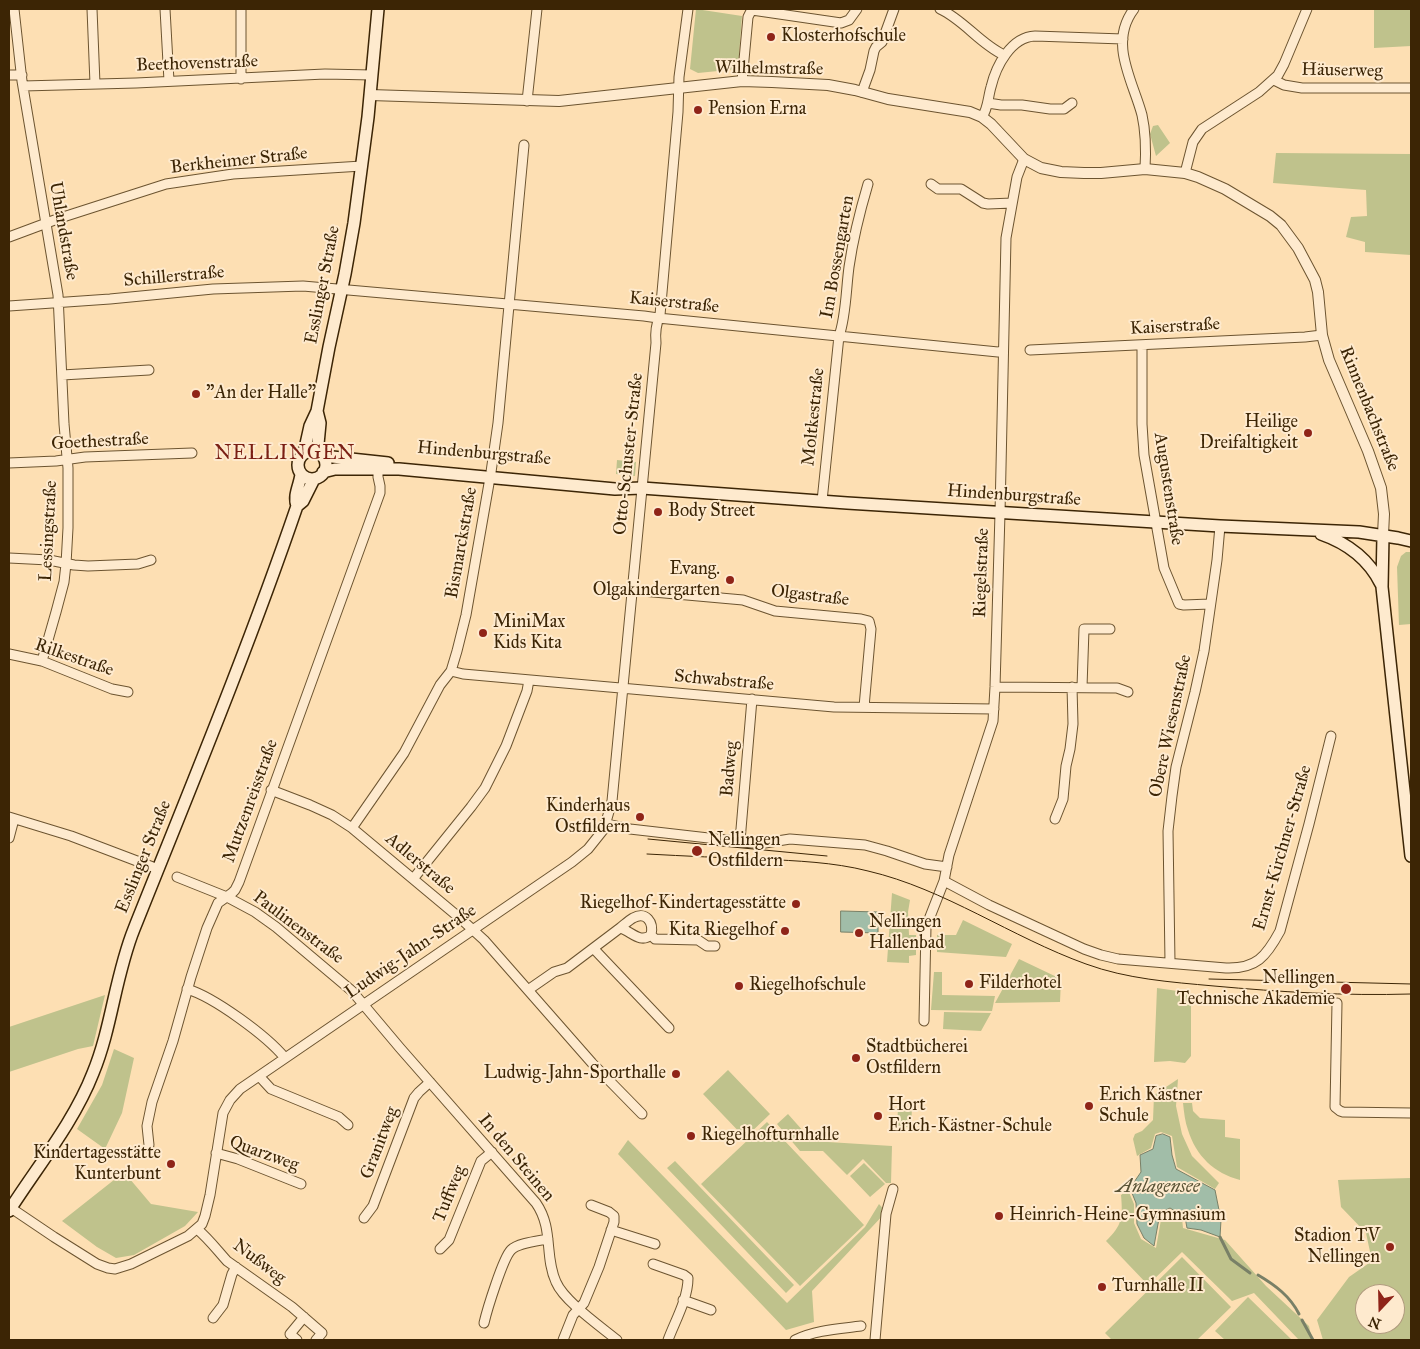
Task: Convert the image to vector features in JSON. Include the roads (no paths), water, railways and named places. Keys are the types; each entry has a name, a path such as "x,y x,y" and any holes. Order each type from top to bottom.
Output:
{"main road":[{"name":"Esslinger Straße","path":"10,1209 72,1116 90,1081 101,1052 126,950 227,694 297,506 303,501 326,464 321,455 318,442 320,425 318,411 328,347 342,288 354,223 370,95 378,9"},
{"name":"Esslinger Straße","path":"297,506 295,498 301,474 297,463 306,444 310,426 318,411"},
{"path":"302,454 309,451 321,455"},
{"name":"Hindenburgstraße","path":"321,455 378,466 616,483 642,488 1220,526 1359,532 1411,541"},
{"name":"Hindenburgstraße","path":"318,476 335,469 378,466"},
{"path":"301,474 306,478 318,476"},
{"path":"1312,530 1334,538 1359,554 1370,566 1382,586"},
{"name":"Rinnenbachstraße","path":"1383,535 1382,586 1411,856"}],"street":[{"name":"Uhlandstraße","path":"14,9 23,86 59,302 68,459"},
{"path":"92,9 95,84"},
{"path":"165,9 169,82"},
{"path":"241,9 241,79"},
{"path":"527,100 537,9"},
{"name":"Otto-Schuster-Straße","path":"607,824 612,801 656,343 655,334 660,315 678,112 679,77 688,9"},
{"path":"742,81 748,18 752,9 841,23 850,20 857,9"},
{"path":"862,92 874,51 882,42 894,9"},
{"path":"940,9 957,18 992,48 1004,55"},
{"path":"1134,9 1127,22 1123,39 1126,71 1144,126 1145,169"},
{"path":"1185,173 1196,135 1274,80 1284,64 1307,9"},
{"path":"982,117 988,103 992,81 1004,55 1021,39 1029,36 1123,39"},
{"name":"Beethovenstraße","path":"23,86 169,82 334,74 372,75"},
{"path":"9,75 22,75"},
{"name":"Häuserweg","path":"1274,80 1284,85 1302,88 1411,88"},
{"name":"Wilhelmstraße","path":"370,95 570,100 742,81 828,86 888,99 970,112 982,117 1024,159 1041,168 1061,172 1101,173 1145,169"},
{"path":"988,103 1064,109 1072,103"},
{"name":"Bismarckstraße","path":"352,828 396,765 440,685 451,671 462,633 491,475 498,422 524,145"},
{"name":"Riegelstraße","path":"924,1021 928,920 944,881 949,855 991,729 994,709 1006,238 1017,177 1024,159"},
{"name":"Berkheimer Straße","path":"9,237 153,188 173,183 233,174 362,166"},
{"name":"Rinnenbachstraße","path":"1145,169 1185,173 1225,188 1250,203 1280,225 1298,248 1315,280 1322,335 1329,360 1378,478 1384,509 1383,535"},
{"name":"Im Bossengarten","path":"839,336 858,216 868,184"},
{"path":"931,184 938,188 962,189 988,204 1012,203"},
{"name":"Schillerstraße","path":"9,306 213,289 294,286 342,288"},
{"name":"Kaiserstraße","path":"342,288 1003,351"},
{"name":"Kaiserstraße","path":"1030,350 1322,335"},
{"name":"Moltkestraße","path":"822,501 839,336"},
{"name":"Augustenstraße","path":"1142,345 1144,455 1164,568 1179,604 1210,604"},
{"path":"62,376 148,370"},
{"name":"Goethestraße","path":"9,463 85,457 192,453"},
{"name":"Lessingstraße","path":"42,661 64,582 68,519 68,459"},
{"name":"Mutzenreisstraße","path":"149,1145 147,1126 151,1108 207,928 218,903 235,890 239,882 380,493 378,466"},
{"name":"Obere Wiesenstraße","path":"1170,962 1168,831 1172,796 1176,768 1196,692 1204,651 1220,526"},
{"path":"9,558 49,560 88,566 138,564 151,560"},
{"name":"Olgastraße","path":"631,590 743,600 775,612 869,621 871,629 864,708"},
{"path":"1082,687 1084,628 1110,629"},
{"name":"Rilkestraße","path":"9,654 42,661 112,689 128,692"},
{"name":"Schwabstraße","path":"451,671 463,674 834,706 994,709"},
{"path":"413,879 472,807 485,788 498,764 512,730 527,691 529,680"},
{"path":"995,687 1117,688 1128,692"},
{"path":"1055,819 1063,799 1066,766 1070,749 1073,724 1072,687"},
{"name":"Badweg","path":"740,841 752,699"},
{"name":"Ernst-Kirchner-Straße","path":"944,881 998,909 1101,955 1234,968 1246,967 1258,960 1280,931 1331,736"},
{"name":"Adlerstraße","path":"272,790 310,804 352,828 473,930 484,940 592,1063 642,1114"},
{"path":"9,838 11,818 71,836 158,869"},
{"path":"607,824 630,829 764,844 790,839 864,845 925,864 947,867"},
{"name":"Ludwig-Jahn-Straße","path":"198,1228 205,1216 223,1113 227,1105 240,1090 572,862 588,849 607,824"},
{"name":"Paulinenstraße","path":"177,877 226,896 256,912 352,991 364,1004"},
{"path":"528,990 554,972 567,968 594,949 620,928 632,919 645,916 652,924 651,934 647,938 641,939 620,928"},
{"path":"651,934 656,939 698,940 707,946 715,946"},
{"path":"594,949 669,1028"},
{"path":"187,989 211,999 241,1020 279,1050 285,1058"},
{"path":"1337,1003 1335,1107 1343,1112 1411,1113"},
{"name":"In den Steinen","path":"364,1004 400,1048 536,1203 542,1212 546,1224 552,1272 556,1283 571,1302 617,1340"},
{"path":"260,1076 270,1090 339,1117 348,1125"},
{"name":"Granitweg","path":"364,1218 373,1206 414,1098 430,1082"},
{"name":"Tuffweg","path":"440,1249 449,1240 481,1161 492,1152"},
{"name":"Quarzweg","path":"216,1153 238,1159 301,1184"},
{"path":"875,1340 886,1214 893,1189"},
{"path":"563,1340 573,1315 584,1303 599,1267 614,1222 614,1216 609,1212 591,1205"},
{"path":"10,1209 92,1261 113,1269 125,1267 155,1254 188,1236 198,1228"},
{"name":"Nußweg","path":"198,1228 210,1239 227,1261 293,1308 322,1333 316,1340"},
{"path":"611,1230 655,1244"},
{"path":"484,1323 493,1294 511,1250 516,1246 548,1239"},
{"path":"653,1264 688,1278 684,1300 668,1340"},
{"path":"214,1318 223,1306 232,1274 236,1267"},
{"path":"684,1300 711,1310"},
{"path":"297,1340 290,1334 304,1317"},
{"path":"795,1340 824,1331 861,1326"}],"water":[{"path":"841,911 878,912 878,933 841,932"},
{"name":"Anlagensee","path":"1163,1134 1170,1137 1176,1169 1215,1190 1221,1220 1220,1237 1201,1230 1187,1228 1185,1217 1170,1208 1160,1213 1154,1246 1144,1238 1137,1224 1136,1203 1130,1188 1141,1172 1140,1155 1153,1149 1156,1136"}],"waterway":[{"path":"1220,1237 1231,1259 1250,1273"},
{"path":"1258,1275 1282,1292 1299,1314"},
{"path":"1302,1320 1313,1340"}],"tram line":[{"path":"648,839 827,856"},
{"path":"647,854 802,861 868,871 924,889 1031,941 1086,964 1117,973 1149,979 1288,992 1411,994"},
{"path":"1209,979 1411,984"}],"place":[{"name":"Klosterhofschule","path":"771,37"},
{"name":"Pension Erna","path":"698,110"},
{"name":"\"An der Halle\"","path":"196,394"},
{"name":"Heilige Dreifaltigkeit","path":"1308,433"},
{"name":"Body Street","path":"658,512"},
{"name":"Evang. Olgakindergarten","path":"730,580"},
{"name":"MiniMax Kids Kita","path":"483,633"},
{"name":"Kinderhaus Ostfildern","path":"640,817"},
{"name":"Nellingen Ostfildern","path":"697,851"},
{"name":"Riegelhof-Kindertagesstätte","path":"796,904"},
{"name":"Kita Riegelhof","path":"785,931"},
{"name":"Nellingen Hallenbad","path":"859,933"},
{"name":"Filderhotel","path":"969,984"},
{"name":"Riegelhofschule","path":"739,986"},
{"name":"Nellingen Technische Akademie","path":"1346,989"},
{"name":"Stadtbücherei Ostfildern","path":"856,1058"},
{"name":"Ludwig-Jahn-Sporthalle","path":"676,1074"},
{"name":"Erich Kästner Schule","path":"1089,1106"},
{"name":"Hort Erich-Kästner-Schule","path":"878,1116"},
{"name":"Riegelhofturnhalle","path":"691,1136"},
{"name":"Kindertagesstätte Kunterbunt","path":"171,1164"},
{"name":"Heinrich-Heine-Gymnasium","path":"999,1216"},
{"name":"Stadion TV Nellingen","path":"1390,1247"},
{"name":"Turnhalle II","path":"1102,1287"}],"district":[{"name":"NELLINGEN","path":"285,454"}]}
